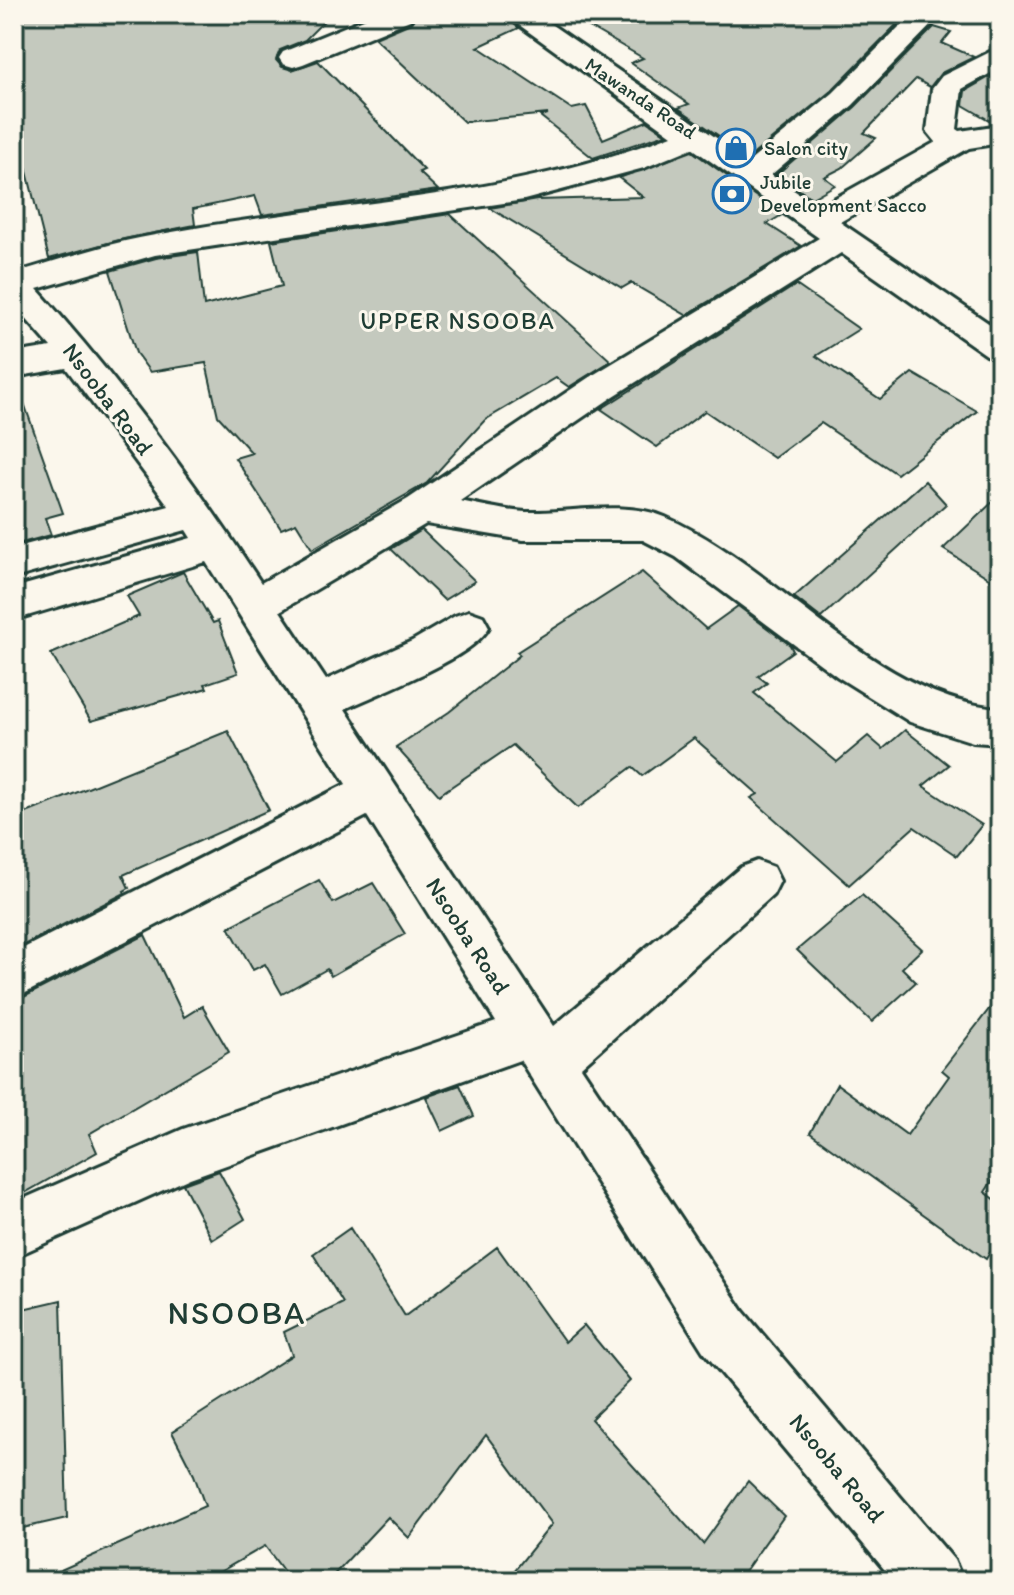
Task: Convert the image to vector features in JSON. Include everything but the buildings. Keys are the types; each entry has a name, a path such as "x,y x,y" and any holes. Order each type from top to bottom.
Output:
{"street":[{"path":"293,58 400,14"},
{"name":"Mawanda Road","path":"518,14 1000,348"},
{"path":"753,174 843,99 928,14"},
{"path":"956,143 942,131 947,89 952,82 1000,56"},
{"path":"257,605 421,509 956,143 1000,134"},
{"path":"14,284 153,245 524,190 633,161 696,136"},
{"name":"Nsooba Road","path":"14,284 74,355 206,529 723,1331 916,1575"},
{"path":"14,365 74,355"},
{"path":"421,509 523,526 630,524 651,527 690,547 853,665 1000,754"},
{"path":"14,563 206,529"},
{"path":"14,604 206,529"},
{"path":"319,702 426,653 469,627"},
{"path":"925,710 973,724 1000,726"},
{"path":"14,977 374,791"},
{"path":"14,1230 183,1155 540,1048 757,881"}],"place":[{"name":"Salon city","path":"736,148"},
{"name":"Jubile Development Sacco","path":"732,194"}],"district":[{"name":"UPPER NSOOBA","path":"458,321"},
{"name":"NSOOBA","path":"237,1313"}]}
